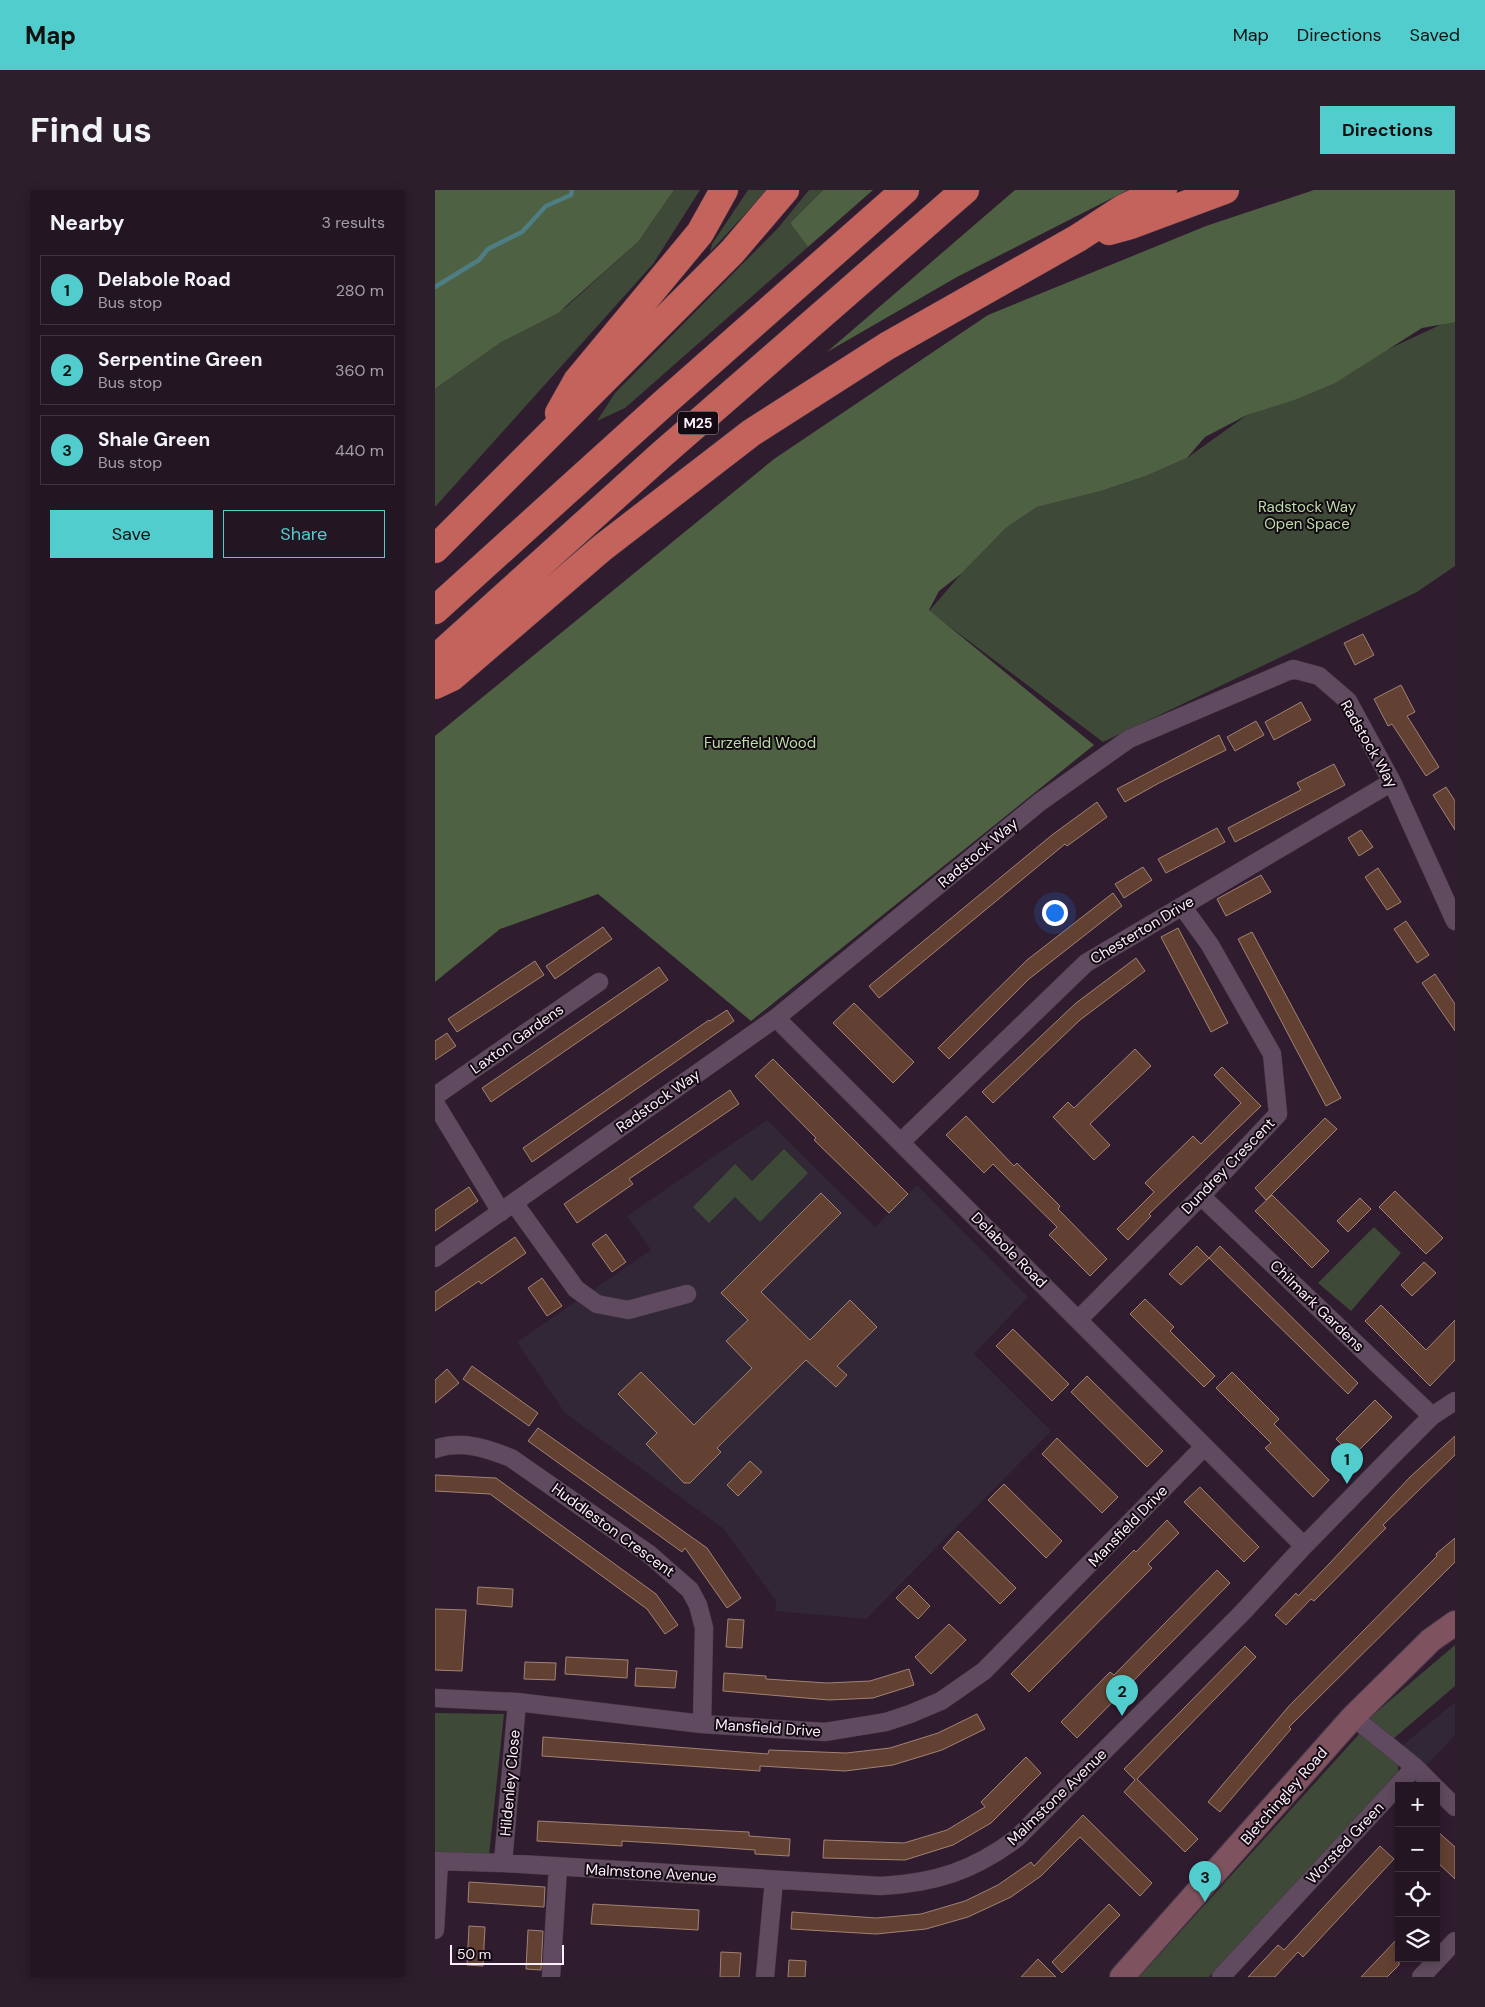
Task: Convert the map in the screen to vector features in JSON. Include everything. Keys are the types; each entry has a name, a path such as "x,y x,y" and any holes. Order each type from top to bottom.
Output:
{"highway":[{"path":"542,443 577,381 700,233 724,190"},
{"path":"435,549 732,252 785,190"},
{"name":"M25","path":"435,610 664,403 905,190"},
{"name":"M25","path":"435,659 661,455 965,190"},
{"path":"435,685 452,677 602,548 751,433 887,346 1078,238 1124,208 1163,190"},
{"path":"1078,238 1131,225 1225,190"}],"street":[{"name":"Radstock Way","path":"435,1258 776,1018 1040,802 1129,739 1293,669 1319,676 1348,701 1392,782 1455,921"},
{"name":"Chesterton Drive","path":"902,1141 1086,963 1392,782"},
{"name":"Dundrey Crescent","path":"1078,1320 1201,1196 1277,1114 1272,1054 1210,945 1182,906"},
{"name":"Laxton Gardens","path":"435,1096 599,982"},
{"name":"Delabole Road","path":"776,1018 902,1141 1304,1546"},
{"path":"435,1103 507,1208 576,1289 597,1304 628,1310 687,1294"},
{"name":"Chilmark Gardens","path":"1201,1196 1432,1416"},
{"name":"Malmstone Avenue","path":"437,1861 503,1863 881,1886 913,1884 968,1868 995,1854 1017,1838 1243,1612 1304,1546 1432,1416 1455,1401"},
{"name":"Huddleston Crescent","path":"435,1449 461,1444 493,1451 511,1458 649,1554 682,1581 698,1605 704,1628 702,1724"},
{"name":"Mansfield Drive","path":"435,1698 517,1702 702,1724 825,1732 887,1722 941,1701 984,1672 1204,1447"},
{"name":"Bletchingley Road","path":"1122,1977 1353,1717 1431,1640 1455,1624"},
{"name":"Hildenley Close","path":"503,1863 517,1702"},
{"path":"1353,1717 1415,1767 1430,1782"},
{"name":"Worsted Green","path":"1221,1977 1415,1767"},
{"path":"1440,1792 1455,1807"},
{"path":"435,1930 437,1861"},
{"path":"551,1977 558,1867"},
{"path":"765,1977 774,1880"},
{"path":"1421,1977 1455,1941"}],"shaded area":[{"path":"767,1120 875,1227 917,1185 1028,1297 974,1354 1051,1431 866,1619 775,1611 776,1601 724,1529 565,1413 517,1342 651,1250 627,1216"},
{"path":"1455,1702 1455,1735 1426,1766 1403,1745"}],"green space":[{"path":"435,190 674,190 638,242 558,313 500,343 435,389"},
{"path":"674,190 700,190 653,264 435,507 435,389 500,343 566,307 638,242"},
{"path":"748,190 767,190 710,252 712,244"},
{"path":"809,190 823,190 790,223 808,247 625,408 597,421 615,393 778,228"},
{"path":"823,190 873,190 808,247 790,223"},
{"path":"1015,190 1128,190 957,277 827,352"},
{"name":"Furzefield Wood","path":"1314,190 1455,190 1455,322 1422,328 1335,383 1297,399 1247,415 1205,437 1187,458 1146,476 1101,491 1037,507 1006,528 961,574 939,591 929,610 1094,745 751,1021 598,894 500,929 435,982 435,736 774,459 988,315 1206,226"},
{"name":"Radstock Way Open Space","path":"1455,318 1455,566 1417,592 1103,742 929,611 961,574 1006,528 1037,507 1101,491 1146,476 1187,458 1247,415"},
{"path":"784,1149 808,1173 760,1222 735,1197 709,1223 693,1207 735,1164 752,1181"},
{"path":"1374,1227 1401,1253 1351,1311 1318,1283"},
{"path":"1455,1645 1455,1686 1393,1739 1367,1720"},
{"path":"435,1713 504,1714 489,1855 435,1853"},
{"path":"1361,1732 1398,1764 1398,1774 1209,1977 1139,1977"}],"building":[{"path":"1363,634 1374,655 1355,665 1344,643"},
{"path":"1401,685 1415,712 1407,716 1439,767 1426,776 1392,724 1388,726 1374,699"},
{"path":"1301,702 1311,720 1274,740 1265,722"},
{"path":"1256,721 1264,735 1235,751 1227,737"},
{"path":"1219,735 1226,750 1125,802 1117,789"},
{"path":"1334,764 1345,785 1235,842 1228,828 1301,790 1297,783"},
{"path":"1446,787 1455,801 1455,830 1433,795"},
{"path":"1097,802 1107,817 1067,846 1065,844 879,998 869,986 1052,835"},
{"path":"1217,828 1225,842 1166,873 1158,859"},
{"path":"1361,830 1373,847 1359,856 1348,838"},
{"path":"1143,867 1152,880 1124,898 1115,884"},
{"path":"1378,868 1401,902 1387,910 1365,877"},
{"path":"1261,875 1271,892 1226,916 1217,899"},
{"path":"1113,893 1122,906 1029,979 949,1059 938,1048 1027,960"},
{"path":"1406,921 1429,955 1417,963 1394,929"},
{"path":"603,927 612,939 555,979 546,966"},
{"path":"1178,928 1228,1023 1211,1032 1161,937"},
{"path":"1252,932 1341,1098 1326,1106 1238,939"},
{"path":"1136,958 1145,971 1080,1020 993,1103 982,1092 1076,1003"},
{"path":"535,961 544,975 457,1032 448,1019"},
{"path":"659,967 668,980 491,1102 482,1088"},
{"path":"1435,974 1455,1004 1455,1031 1422,983"},
{"path":"854,1003 914,1062 893,1083 833,1023"},
{"path":"727,1010 734,1021 532,1162 523,1148 709,1020"},
{"path":"447,1033 456,1046 435,1060 435,1041"},
{"path":"1135,1049 1151,1066 1090,1124 1110,1145 1094,1160 1053,1117 1068,1102 1074,1108"},
{"path":"773,1059 908,1194 889,1213 814,1140 816,1138 755,1076"},
{"path":"1222,1067 1261,1106 1149,1214 1151,1216 1128,1240 1117,1229 1154,1192 1145,1183 1193,1136 1201,1144 1241,1103 1214,1075"},
{"path":"730,1090 739,1104 629,1179 633,1184 577,1223 564,1204"},
{"path":"966,1116 1014,1166 1017,1163 1060,1206 1058,1209 1107,1259 1090,1276 1049,1235 1057,1227 993,1164 984,1173 946,1135"},
{"path":"1325,1118 1337,1129 1266,1200 1255,1188"},
{"path":"469,1187 478,1201 435,1231 435,1210"},
{"path":"1395,1191 1443,1238 1426,1254 1379,1207"},
{"path":"821,1193 841,1213 761,1292 810,1340 850,1300 877,1327 837,1366 847,1375 836,1387 806,1360 717,1448 721,1452 690,1483 684,1483 646,1444 657,1433 618,1394 641,1372 694,1425 752,1368 726,1341 748,1320 721,1293"},
{"path":"1272,1195 1329,1251 1312,1268 1255,1211"},
{"path":"1360,1198 1371,1209 1348,1232 1337,1221"},
{"path":"606,1234 626,1262 612,1272 592,1244"},
{"path":"515,1237 526,1253 481,1284 479,1281 435,1311 435,1292"},
{"path":"1197,1246 1209,1258 1181,1285 1169,1274"},
{"path":"1220,1246 1358,1383 1348,1394 1209,1258"},
{"path":"1424,1262 1436,1273 1412,1296 1401,1285"},
{"path":"542,1278 562,1306 547,1316 528,1288"},
{"path":"1145,1299 1174,1327 1170,1331 1215,1376 1204,1387 1130,1314"},
{"path":"1381,1305 1426,1350 1455,1320 1455,1360 1430,1386 1365,1321"},
{"path":"1013,1329 1069,1384 1052,1401 996,1346"},
{"path":"472,1366 538,1413 529,1426 463,1379"},
{"path":"447,1369 459,1383 435,1403 435,1380"},
{"path":"1232,1372 1279,1419 1274,1424 1329,1480 1313,1497 1265,1448 1271,1443 1216,1388"},
{"path":"1087,1376 1163,1451 1147,1467 1071,1392"},
{"path":"1375,1400 1392,1417 1353,1456 1336,1439"},
{"path":"538,1428 707,1548 741,1598 727,1608 685,1548 682,1552 528,1441"},
{"path":"1455,1436 1455,1455 1383,1525 1386,1528 1314,1601 1311,1599 1286,1625 1275,1615 1296,1593 1298,1596 1410,1477"},
{"path":"1057,1438 1118,1497 1102,1513 1042,1454"},
{"path":"750,1461 762,1472 738,1496 727,1485"},
{"path":"435,1475 496,1478 656,1594 678,1625 665,1634 647,1609 490,1494 435,1491"},
{"path":"1004,1484 1062,1541 1046,1558 988,1500"},
{"path":"1200,1487 1259,1547 1244,1562 1184,1502"},
{"path":"1167,1520 1179,1533 1148,1564 1152,1568 1029,1692 1011,1674 1134,1550 1136,1552"},
{"path":"958,1531 1016,1588 1000,1604 943,1548"},
{"path":"1455,1538 1455,1562 1289,1727 1291,1729 1220,1812 1208,1802 1289,1706 1437,1556 1436,1554"},
{"path":"1217,1570 1230,1583 1077,1738 1061,1722 1110,1672 1114,1675"},
{"path":"909,1585 930,1606 918,1619 896,1598"},
{"path":"478,1587 513,1589 512,1607 477,1604"},
{"path":"435,1609 466,1610 462,1671 435,1670"},
{"path":"728,1619 744,1620 742,1648 726,1647"},
{"path":"949,1624 966,1640 931,1674 915,1657"},
{"path":"1245,1646 1256,1657 1137,1779 1198,1839 1185,1852 1124,1792 1135,1780 1124,1769"},
{"path":"566,1657 628,1660 627,1678 565,1674"},
{"path":"525,1662 556,1663 555,1680 524,1679"},
{"path":"636,1668 677,1671 675,1688 635,1686"},
{"path":"909,1669 914,1685 873,1698 829,1700 723,1691 724,1673 766,1676 766,1679 827,1683 870,1681"},
{"path":"977,1714 985,1729 942,1750 893,1765 845,1771 760,1766 760,1771 542,1756 543,1737 768,1754 769,1750 846,1753 890,1748 938,1733"},
{"path":"1026,1757 1041,1773 991,1823 953,1845 905,1860 823,1858 824,1840 904,1843 947,1830 985,1807 981,1802"},
{"path":"1083,1815 1152,1883 1140,1896 1080,1837 1041,1876 1011,1897 968,1917 926,1929 876,1934 791,1929 792,1912 876,1918 921,1914 965,1901 998,1885 1031,1862 1034,1866"},
{"path":"538,1821 749,1832 749,1836 790,1839 789,1856 755,1854 755,1850 622,1841 622,1846 537,1841"},
{"path":"1440,1834 1455,1847 1455,1879 1440,1865"},
{"path":"1380,1846 1394,1859 1303,1957 1298,1952 1275,1977 1248,1977 1278,1945 1284,1950"},
{"path":"469,1882 545,1887 544,1907 468,1902"},
{"path":"593,1904 699,1910 698,1930 591,1924"},
{"path":"1109,1904 1120,1915 1062,1973 1052,1962"},
{"path":"469,1926 485,1927 483,1966 467,1965"},
{"path":"528,1930 543,1931 541,1970 526,1969"},
{"path":"1395,1941 1395,1962 1399,1962 1399,1965 1387,1977 1361,1977"},
{"path":"721,1952 741,1953 739,1977 720,1977"},
{"path":"1038,1959 1056,1977 1021,1977"},
{"path":"789,1960 806,1961 805,1977 788,1977"}],"waterway":[{"path":"435,287 479,260 488,249 522,232 546,206 571,195 572,190"}],"place":[{"name":"Delabole Road","path":"1347,1484"},
{"name":"Serpentine Green","path":"1122,1716"},
{"name":"Shale Green","path":"1205,1902"}]}
